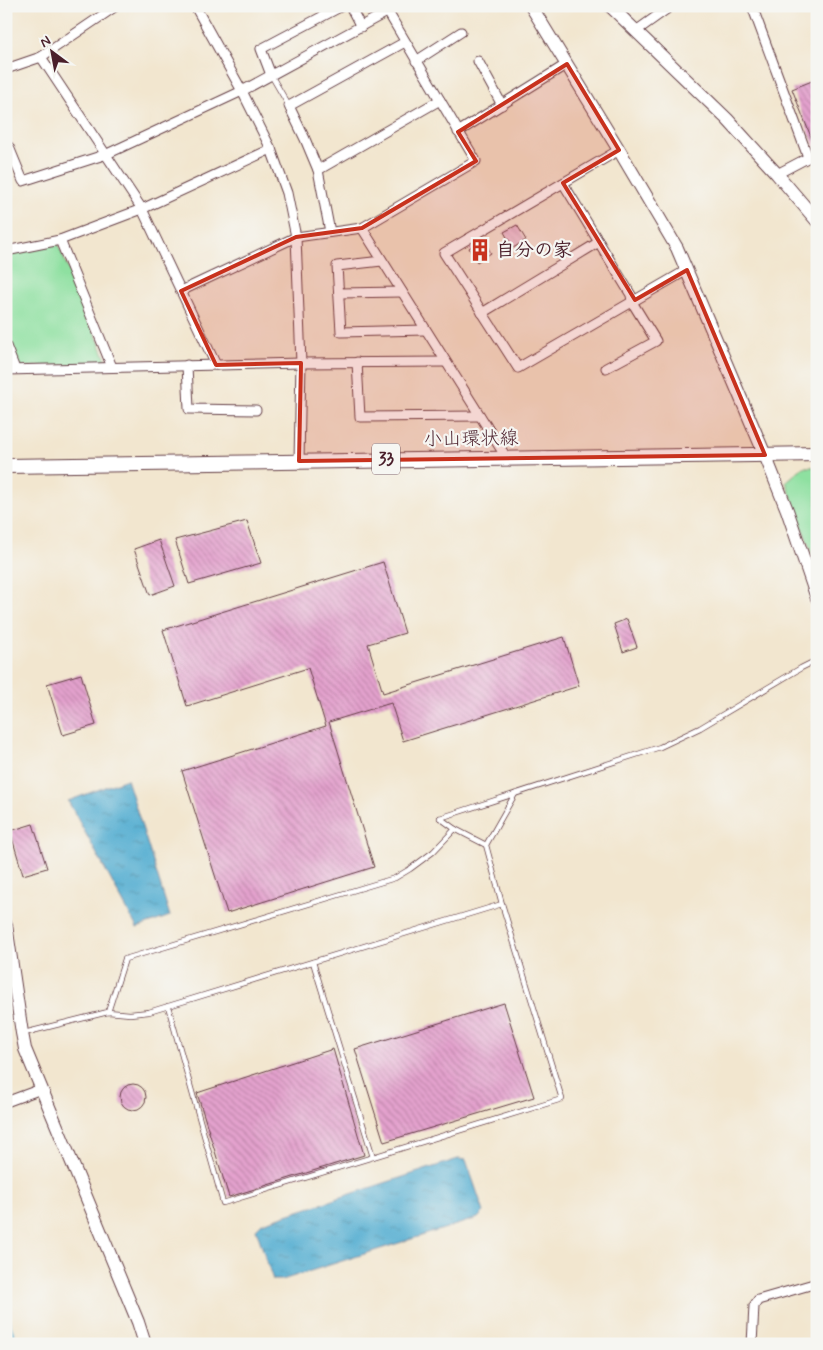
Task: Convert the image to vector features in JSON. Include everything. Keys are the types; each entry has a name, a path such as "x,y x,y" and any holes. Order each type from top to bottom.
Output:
{"main road":[{"name":"小山環状線","path":"6,466 506,457 817,454"}],"street":[{"path":"6,68 41,57 116,6"},
{"path":"194,6 242,91 271,149 287,193 296,236 301,363 299,461"},
{"path":"271,75 261,49 342,6"},
{"path":"350,6 361,26"},
{"path":"6,148 9,147 23,181 107,154 242,91 398,6"},
{"path":"531,6 677,248 811,565 817,598"},
{"path":"610,6 727,119 817,222"},
{"path":"636,31 671,6"},
{"path":"752,6 808,157"},
{"path":"181,291 296,236 362,228 476,161 388,12"},
{"path":"416,61 461,32"},
{"path":"330,232 318,170 289,106 405,42"},
{"path":"41,57 142,209 216,365"},
{"path":"478,61 502,105"},
{"path":"458,132 566,64"},
{"path":"318,170 440,100"},
{"path":"6,251 60,240 142,209 271,149"},
{"path":"619,150 444,254 518,368 687,270"},
{"path":"777,174 817,153"},
{"path":"562,183 632,295 632,302 656,341 606,368"},
{"path":"362,228 506,457"},
{"path":"60,240 112,367"},
{"path":"482,313 599,242"},
{"path":"382,261 337,266 341,332 426,330"},
{"path":"339,293 402,292"},
{"path":"6,346 11,369 445,362"},
{"path":"357,362 360,417 480,416"},
{"path":"187,365 189,409 256,410"},
{"path":"6,925 25,1049 138,1322 145,1344"},
{"path":"6,1102 41,1089"},
{"path":"752,1344 754,1306 758,1300 817,1282"}],"lane":[{"path":"271,75 289,106"},
{"path":"486,845 455,829 440,818 660,747 700,728 817,660"},
{"path":"168,1006 223,1203 562,1100 502,904 486,845 515,794"},
{"path":"108,1012 125,960 395,878 433,852 455,829"},
{"path":"22,1034 108,1012 130,1014 149,1012 502,904"},
{"path":"313,962 373,1157"}],"highlighted area":[{"path":"567,64 619,150 563,183 635,300 687,270 765,455 299,461 301,363 216,365 181,291 296,237 362,228 476,161 458,132"}],"green space":[{"path":"58,244 108,364 17,367 6,339 6,254"},
{"path":"803,467 817,467 817,568 786,482"}],"water":[{"path":"127,779 170,916 137,928 68,801"},
{"path":"458,1159 466,1160 484,1212 478,1218 282,1280 273,1280 256,1229 262,1223"}],"building":[{"path":"817,79 817,146 815,147 792,89"},
{"path":"517,225 526,240 513,248 504,232"},
{"name":"自分の家","path":"483,239 491,253 477,262 469,248"},
{"path":"247,521 261,563 189,584 175,540"},
{"path":"159,540 175,586 150,595 134,549"},
{"path":"383,562 405,633 368,644 383,693 564,637 579,686 403,741 391,703 329,722 374,867 227,913 182,771 326,726 308,668 187,706 163,630"},
{"path":"627,619 637,647 623,652 614,624"},
{"path":"81,674 96,725 63,735 47,684"},
{"path":"33,824 47,868 23,875 10,831"},
{"path":"504,1003 534,1097 384,1142 355,1049"},
{"path":"333,1049 364,1155 229,1197 197,1093"},
{"path":"133,1084 142,1088 146,1097 142,1106 133,1110 124,1106 120,1097 124,1088"}],"waterway":[{"path":"6,1315 17,1344"}],"place":[{"name":"自分の家","path":"480,250"}]}
